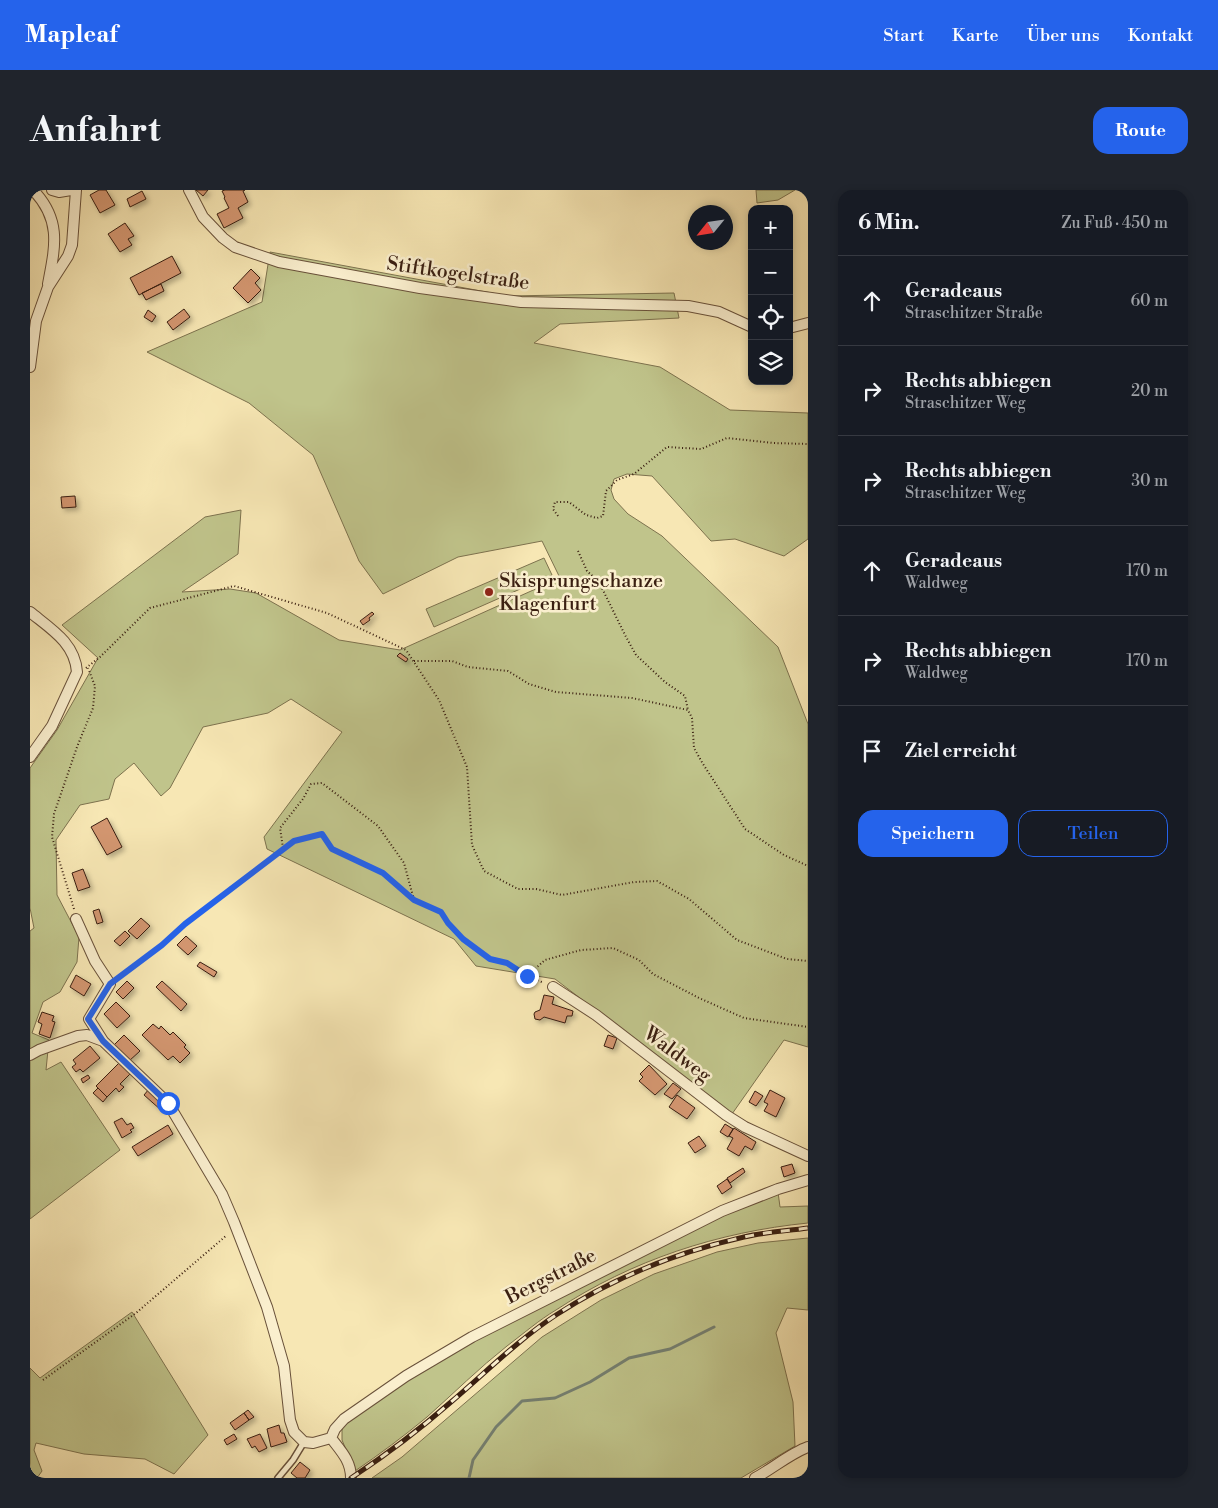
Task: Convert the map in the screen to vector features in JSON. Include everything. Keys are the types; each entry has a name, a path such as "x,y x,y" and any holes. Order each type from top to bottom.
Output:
{"street":[{"path":"30,367 33,334 48,287 55,246 55,232 49,213 40,198 32,190"},
{"path":"52,190 59,192 71,190"},
{"path":"48,287 59,271 72,245 76,190"},
{"name":"Stiftkogelstraße","path":"189,190 202,217 223,238 235,246 278,262 420,288 521,302 688,306 719,312 748,325"},
{"path":"793,327 808,322"},
{"path":"30,612 61,637 69,646 76,663 77,672 52,726 30,757"},
{"path":"76,919 95,961 110,984 78,1036"},
{"name":"Waldweg","path":"553,987 596,1015 745,1127 808,1156"},
{"path":"88,1019 103,1041 168,1103 222,1194 267,1307 284,1366 290,1420 294,1432 304,1442 313,1443 331,1438 344,1454 349,1465 351,1478"},
{"path":"30,1055 78,1036 87,1035 103,1041"},
{"name":"Bergstraße","path":"331,1438 335,1428 344,1419 406,1376 472,1336 722,1211 778,1189 808,1180"},
{"path":"755,1478 808,1447"}],"lane":[{"path":"278,1478 293,1460 304,1442"}],"path":[{"path":"558,516 553,509 555,502 569,502 586,515 597,518 602,516 606,491 616,480 634,474 667,447 701,449 727,438 773,444 808,444"},
{"path":"578,551 587,572 599,582 636,655 665,682 685,696 692,718 694,748 745,829 784,855 808,866"},
{"path":"77,672 88,667 150,608 234,586 327,613 406,650 439,700 467,767 472,845 484,871 518,889 536,889 562,895 634,882 657,881 689,899 737,940 787,959 808,961"},
{"path":"414,661 452,661 468,667 508,671 529,684 556,692 632,698 688,710"},
{"path":"76,919 52,837 54,814 77,747 93,708 95,686 88,667"},
{"path":"283,849 280,828 303,799 311,784 322,783 378,826 404,863 414,900"},
{"path":"110,984 162,945 230,888 294,841 322,834 332,849 383,873 414,900 441,912 448,923 463,939 490,959 507,963 527,976 553,987"},
{"path":"527,976 545,960 581,950 612,948 639,960 653,974 660,978 744,1018 808,1027"},
{"path":"43,1380 120,1325 230,1232 234,1222"}],"green space":[{"path":"756,190 795,190 778,200 757,203"},
{"path":"270,252 508,296 674,293 679,318 560,324 534,343 660,367 730,410 808,413 808,539 784,556 735,539 711,541 652,476 627,474 614,479 611,490 614,499 628,514 662,536 778,647 808,724 808,1047 784,1040 732,1114 555,979 476,966 454,939 267,849 264,837 342,732 291,699 268,713 203,727 170,788 161,796 134,763 115,779 109,799 80,805 56,840 57,895 79,937 77,962 60,992 43,1002 32,1033 49,1040 46,1070 61,1062 120,1150 30,1219 30,931 34,928 30,908 30,768 57,730 98,658 62,625 205,517 241,510 238,554 182,592 230,589 256,593 339,640 400,650 560,578 542,541 458,557 383,594 359,561 313,455 249,403 147,352 262,302"},
{"name":"Skisprungschanze Klagenfurt","path":"544,558 552,575 434,627 426,609"},
{"path":"778,1192 780,1207 808,1206 808,1223 741,1233 709,1241 645,1263 585,1292 543,1318 507,1346 427,1417 355,1471 342,1440 342,1429 350,1419 404,1382 470,1341 722,1215"},
{"path":"808,1238 808,1310 787,1308 776,1333 793,1402 795,1446 741,1478 372,1478 402,1457 542,1337 601,1300 654,1274 717,1252 758,1243"},
{"path":"132,1312 208,1435 174,1474 145,1459 84,1454 36,1443 34,1450 42,1471 37,1478 30,1478 30,1368 40,1378"}],"building":[{"path":"99,190 106,190 115,205 100,213 90,195"},
{"path":"196,190 208,190 203,196"},
{"path":"245,190 243,191 248,202 238,208 243,218 224,228 217,214 229,208 222,191"},
{"path":"142,191 146,199 130,207 127,199"},
{"path":"125,223 134,236 128,239 132,245 120,252 108,234"},
{"path":"172,256 181,273 139,295 130,278"},
{"path":"251,269 260,278 255,283 261,290 248,303 233,288"},
{"path":"161,284 164,291 146,300 142,293"},
{"path":"184,309 190,317 173,330 167,322"},
{"path":"148,310 156,316 152,322 144,317"},
{"path":"75,496 76,507 62,508 61,497"},
{"path":"372,612 374,614 369,618 370,620 363,625 360,621"},
{"path":"400,653 408,659 406,662 397,656"},
{"path":"107,818 122,847 107,855 91,827"},
{"path":"83,869 90,887 78,891 72,873"},
{"path":"99,909 103,922 97,924 93,911"},
{"path":"141,918 150,926 137,939 128,931"},
{"path":"125,931 130,936 120,946 114,941"},
{"path":"186,936 197,946 188,955 177,945"},
{"path":"200,962 217,972 214,977 197,966"},
{"path":"76,975 91,984 84,996 70,987"},
{"path":"127,981 134,988 123,999 116,992"},
{"path":"162,981 187,1004 181,1011 156,987"},
{"path":"544,995 554,997 552,1004 573,1011 572,1016 567,1016 565,1023 544,1017 540,1020 535,1019 534,1014 540,1010"},
{"path":"116,1002 130,1016 117,1028 104,1014"},
{"path":"42,1012 54,1016 52,1021 55,1022 50,1038 39,1034 42,1024 38,1022"},
{"path":"153,1024 159,1029 161,1026 170,1035 173,1032 186,1045 184,1047 190,1053 180,1063 173,1056 168,1060 142,1035"},
{"path":"124,1035 140,1051 129,1061 114,1045"},
{"path":"608,1035 617,1038 613,1049 604,1046"},
{"path":"90,1046 100,1058 83,1072 80,1069 76,1072 72,1067 76,1064 73,1060"},
{"path":"119,1063 130,1074 120,1084 124,1087 119,1092 116,1088 107,1097 96,1086"},
{"path":"649,1065 667,1084 655,1095 639,1081 643,1077 640,1074"},
{"path":"88,1075 90,1078 83,1083 81,1079"},
{"path":"673,1083 681,1089 672,1099 664,1094"},
{"path":"98,1088 107,1097 103,1102 93,1093"},
{"path":"149,1089 166,1104 161,1110 144,1095"},
{"path":"770,1090 785,1098 776,1117 764,1111 768,1104 764,1102"},
{"path":"755,1091 763,1096 756,1106 749,1102"},
{"path":"677,1095 695,1108 687,1119 669,1107"},
{"path":"122,1118 127,1125 131,1123 134,1128 130,1130 132,1132 122,1138 114,1122"},
{"path":"725,1124 733,1129 728,1137 720,1132"},
{"path":"168,1125 173,1134 138,1156 132,1147"},
{"path":"734,1128 756,1142 752,1150 745,1146 739,1156 727,1149 733,1138 729,1136"},
{"path":"699,1136 706,1146 695,1153 688,1143"},
{"path":"792,1164 795,1173 784,1177 781,1167"},
{"path":"743,1168 745,1172 730,1183 727,1178"},
{"path":"727,1179 732,1187 722,1194 717,1186"},
{"path":"248,1410 254,1417 249,1420 244,1413"},
{"path":"244,1413 249,1420 235,1430 230,1423"},
{"path":"279,1425 281,1433 284,1433 287,1442 271,1447 267,1429"},
{"path":"234,1434 237,1439 227,1445 224,1440"},
{"path":"260,1434 267,1448 259,1452 255,1446 252,1448 247,1439"},
{"path":"300,1462 310,1470 305,1478 297,1478 291,1473"}],"waterway":[{"path":"469,1478 473,1460 496,1427 522,1401 555,1398 590,1382 629,1358 670,1349 714,1327"}],"railway":[{"path":"351,1478 427,1422 542,1325 600,1289 646,1268 694,1250 752,1235 808,1228"}],"place":[{"name":"Skisprungschanze Klagenfurt","path":"489,592"}],"route":[{"path":"168,1103 103,1041 88,1019 110,984 162,945 230,888 294,841 322,834 332,849 383,873 414,900 441,912 448,923 463,939 490,959 507,963 527,976"}]}
